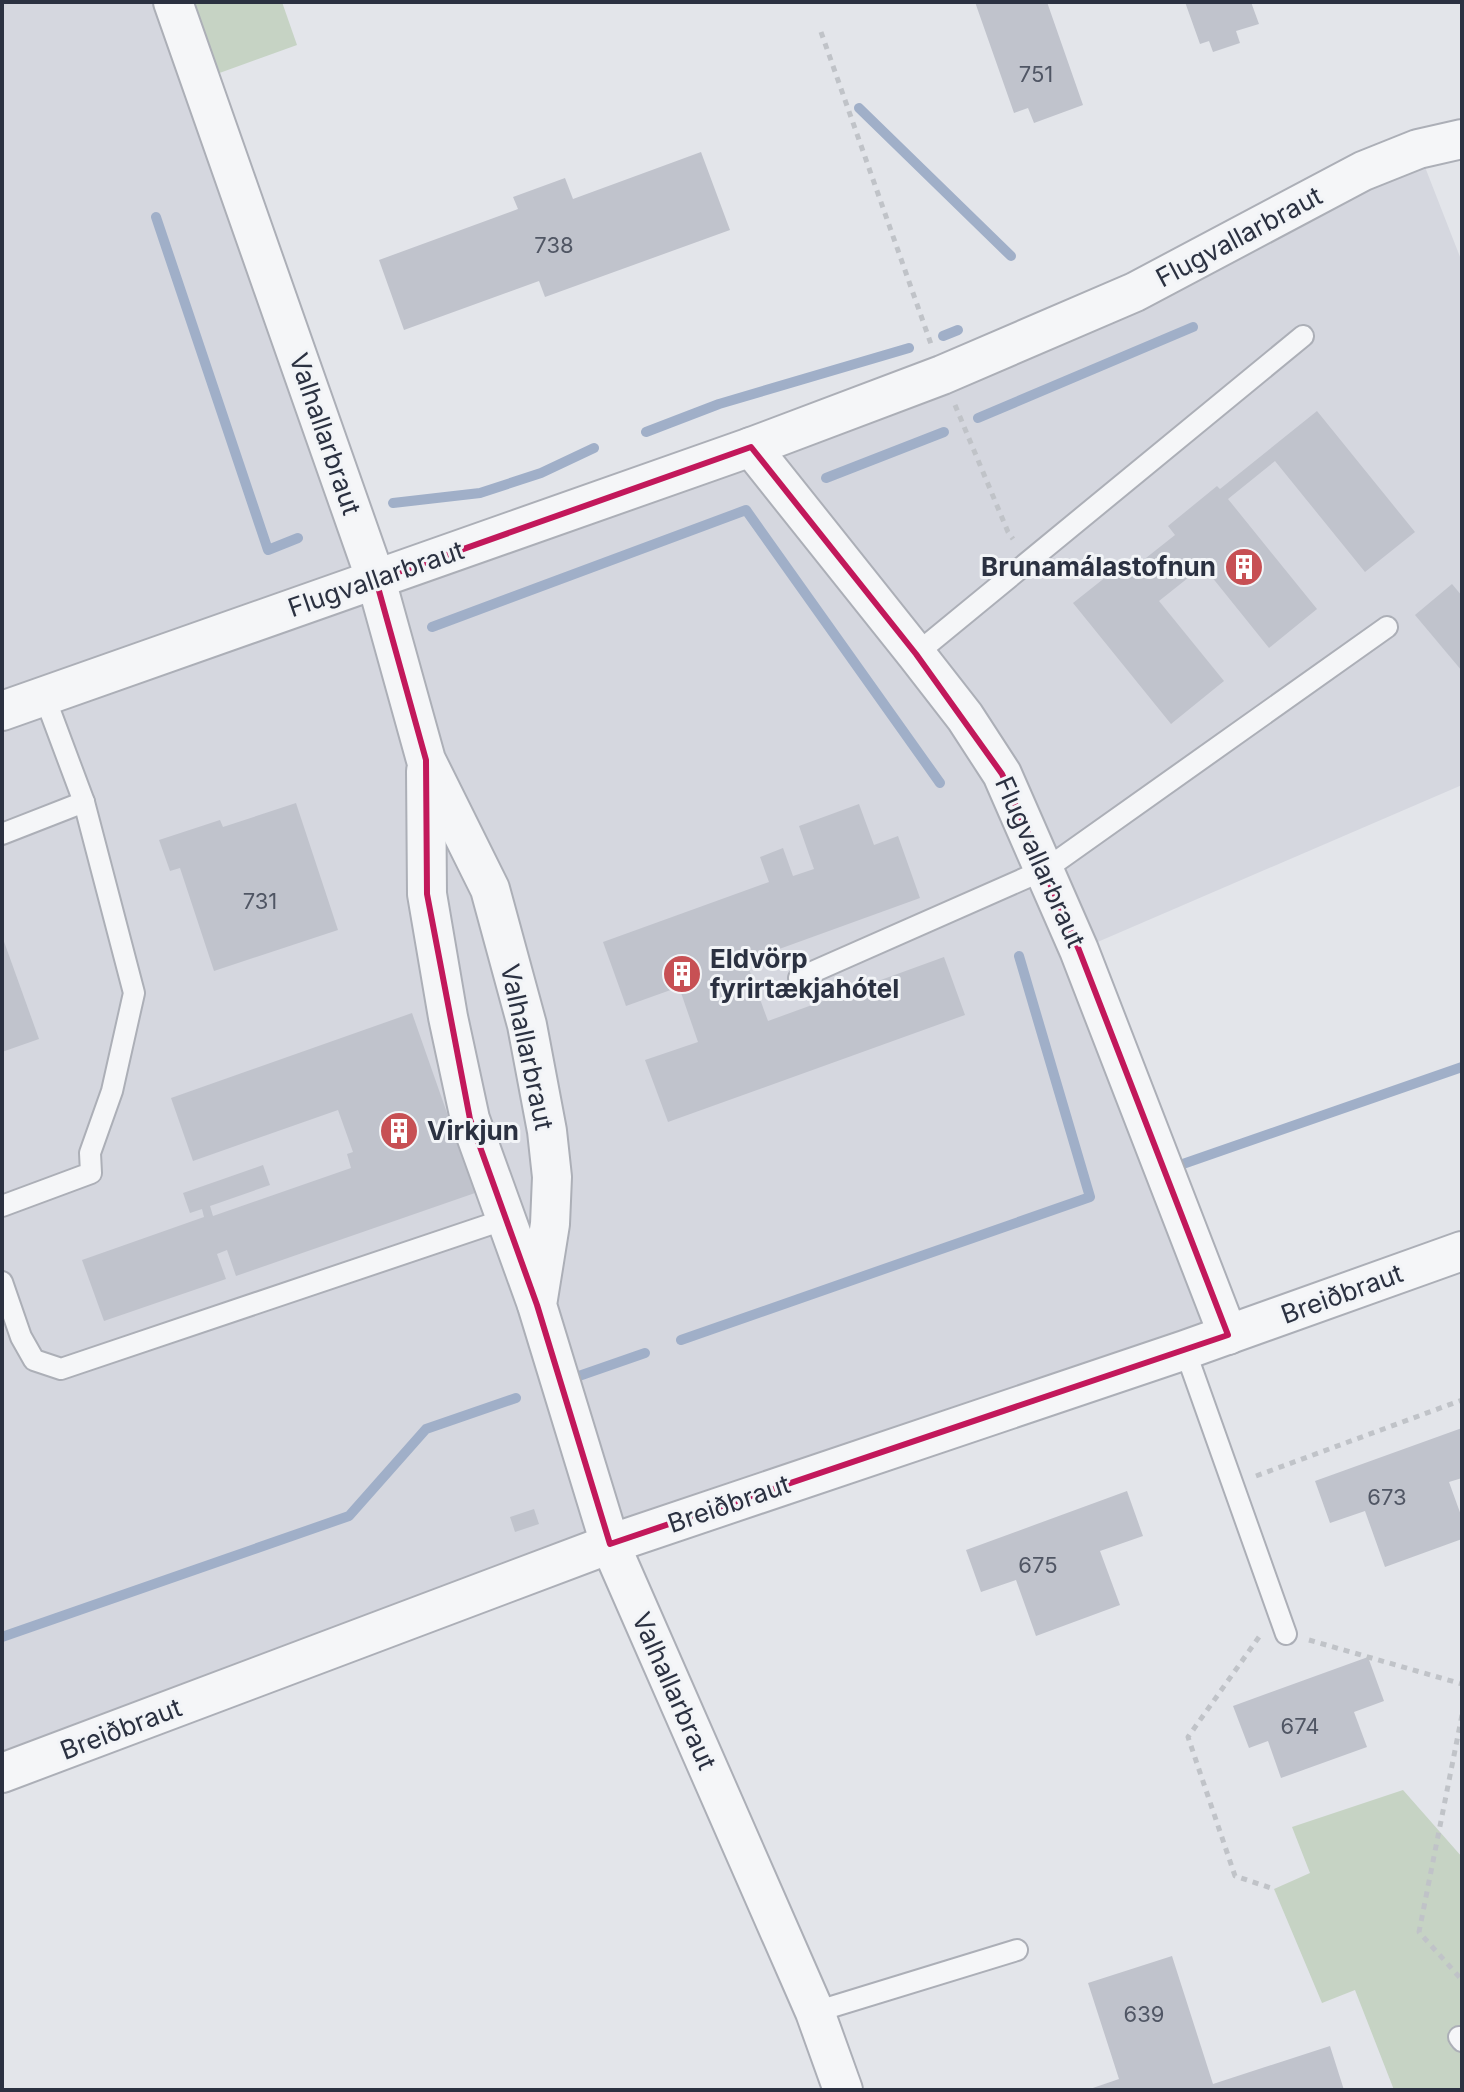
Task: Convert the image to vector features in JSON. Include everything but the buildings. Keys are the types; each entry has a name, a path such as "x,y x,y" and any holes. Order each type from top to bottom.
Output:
{"street":[{"name":"Valhallarbraut","path":"173,2 376,580 426,760 490,889 527,1025 547,1131 552,1177 550,1224 537,1305 610,1544 815,2012 843,2090"},
{"name":"Flugvallarbraut","path":"2,711 751,447 942,375 1135,292 1363,171 1418,149 1462,139"},
{"name":"Flugvallarbraut","path":"751,447 965,717 1002,774 1046,869 1228,1335"},
{"path":"426,760 427,894 448,1017 470,1119 537,1305"},
{"name":"Breiðbraut","path":"2,1773 610,1544 1185,1350 1462,1251"}],"lane":[{"path":"916,654 1303,336"},
{"path":"799,978 1046,869 1387,627"},
{"path":"2,1206 91,1173 90,1153 112,1091 134,993 84,802 44,695"},
{"path":"2,834 84,802"},
{"path":"2,1282 21,1337 34,1360 61,1369 506,1219"},
{"path":"1185,1350 1286,1634"},
{"path":"815,2012 1017,1950"}],"path":[{"path":"821,32 942,375 1008,532 1030,559"},
{"path":"1233,1484 1462,1400"},
{"path":"1274,1889 1235,1876 1188,1737 1278,1610"},
{"path":"1286,1634 1462,1684"},
{"path":"1462,1715 1419,1932 1462,1980"}],"highlighted area":[{"path":"751,447 916,654 1002,774 1079,950 1228,1335 610,1544 537,1305 470,1119 427,894 426,760 376,580"}],"shaded area":[{"path":"2,2 173,2 376,580 751,447 1418,149 1462,262 1462,785 1079,950 1228,1335 2,1773"}],"green space":[{"path":"188,2 282,2 297,45 214,75"},
{"path":"1403,1790 1462,1857 1462,2090 1394,2090 1355,1990 1322,2003 1274,1889 1310,1873 1292,1827"}],"waterway":[{"path":"859,108 1011,256"},
{"path":"156,217 268,550 298,538"},
{"path":"978,418 1193,327"},
{"path":"943,336 958,330"},
{"path":"646,432 719,404 909,348"},
{"path":"826,478 944,432"},
{"path":"393,503 480,493 541,473 594,448"},
{"path":"432,627 746,510 940,783"},
{"path":"681,1340 1090,1197 1019,956"},
{"path":"1180,1165 1462,1067"},
{"path":"576,1377 645,1353"},
{"path":"2,1637 349,1516 426,1429 516,1398"}],"place":[{"name":"Brunamálastofnun","path":"1244,567"},
{"name":"Eldvörp fyrirtækjahótel","path":"682,974"},
{"name":"Virkjun","path":"399,1131"}]}
